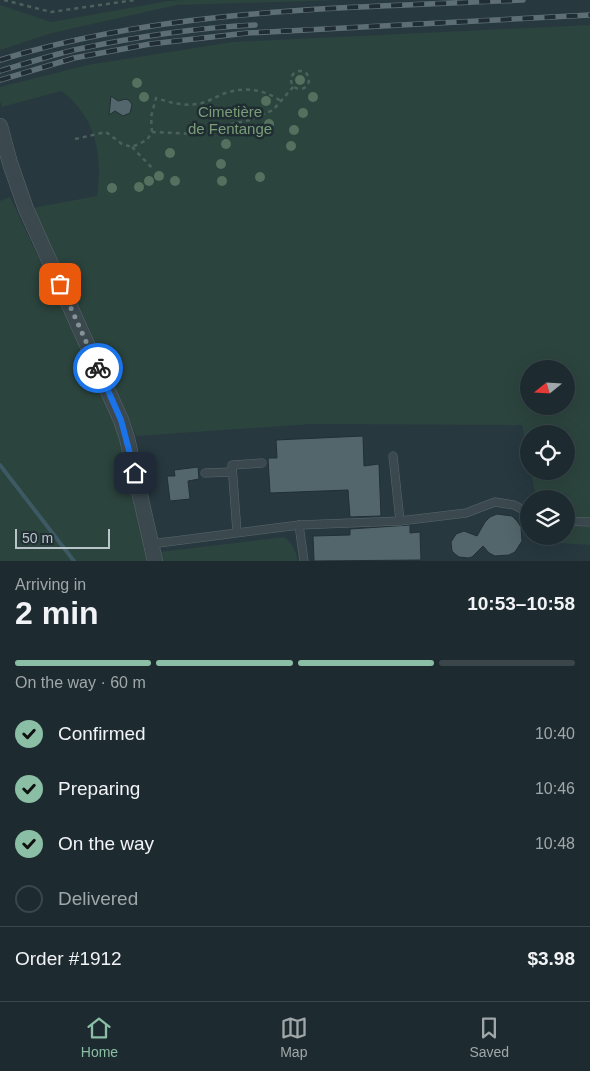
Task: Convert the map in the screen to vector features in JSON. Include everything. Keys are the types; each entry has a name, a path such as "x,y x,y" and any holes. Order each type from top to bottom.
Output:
{"street":[{"path":"0,126 10,163 26,209 121,420 127,438 155,561"}],"lane":[{"path":"394,456 400,521"},
{"path":"237,532 232,465 262,463"},
{"path":"206,473 232,472"},
{"path":"152,544 299,525 400,521 466,513 495,502 514,505 520,508"},
{"path":"575,521 590,522"},
{"path":"299,525 304,561"}],"path":[{"path":"4,0 51,12 135,0"},
{"path":"298,72 307,74 309,79 307,87 301,89 294,86 291,81 293,75 298,72"},
{"path":"152,132 198,134 233,123 250,120 273,110 282,102 294,86"},
{"path":"132,147 147,140 152,132 151,117 156,98 177,104 191,104 208,101 234,90 247,90 263,91 282,102"},
{"path":"75,139 106,132 122,144 132,147 154,170"}],"green space":[{"path":"341,0 177,5 52,33 0,50 0,5 51,22 168,1"},
{"name":"Cimetière de Fentange","path":"590,25 590,545 575,544 575,490 534,490 533,480 575,480 575,425 311,424 136,436 32,208 97,196 99,166 94,138 89,125 73,101 61,91 2,107 0,101 0,87 87,65 233,42"},
{"path":"10,197 111,412 124,448 148,561 0,561 0,201"},
{"path":"284,537 290,542 298,561 162,561 160,552"}],"building":[{"path":"111,96 118,101 126,99 130,101 132,105 130,113 123,116 115,111 109,115"},
{"path":"363,436 364,466 379,464 381,516 350,517 348,490 270,493 268,458 277,458 276,440"},
{"path":"198,467 199,479 188,481 190,499 170,501 167,476 175,476 174,470"},
{"path":"497,514 512,516 517,521 520,526 520,544 515,552 509,555 495,556 489,553 483,546 472,557 468,558 459,557 452,551 451,542 456,534 464,531 477,536 490,517"},
{"path":"410,525 410,533 420,532 421,560 314,561 313,536 350,535 350,529"}],"waterway":[{"path":"0,465 74,561"}],"railway":[{"path":"0,60 64,43 128,30 194,20 325,9 523,0"},
{"path":"0,80 74,58 150,44 247,33 590,15"},
{"path":"0,71 65,52 119,41 187,31 255,25"}],"way so far":[{"path":"60,284 98,368"}],"route":[{"path":"98,368 121,420 135,473"}]}
